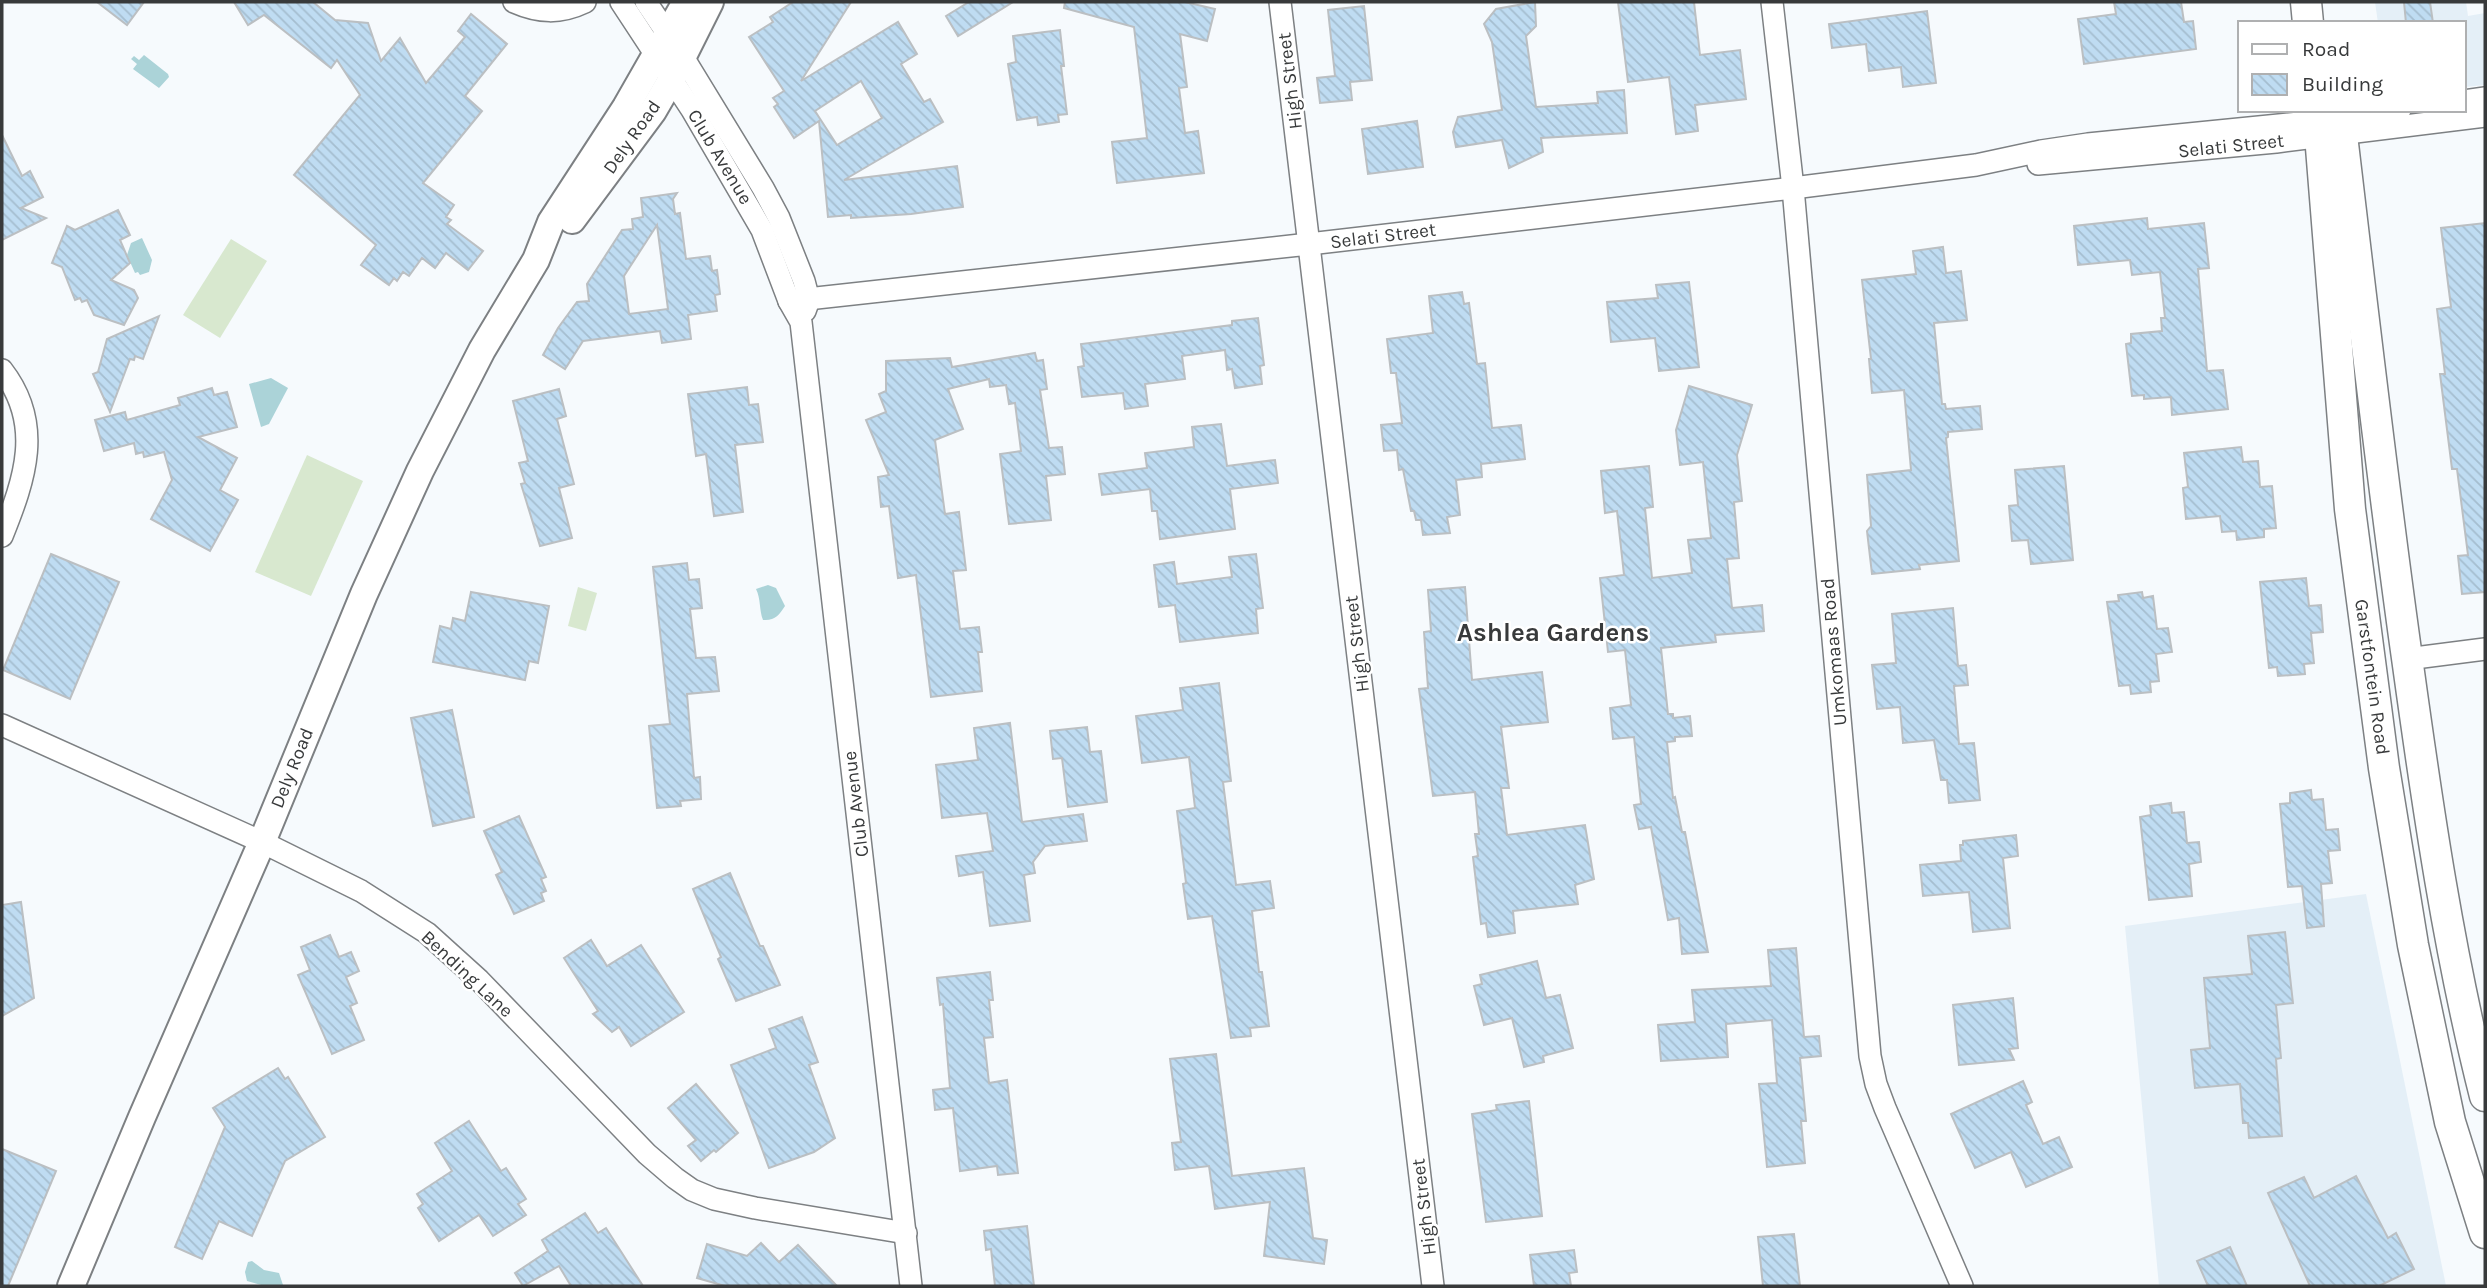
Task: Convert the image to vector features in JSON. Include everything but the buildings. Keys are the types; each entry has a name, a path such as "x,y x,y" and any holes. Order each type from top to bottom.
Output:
{"main road":[{"path":"2305,2 2308,21"},
{"path":"2326,2 2328,21"},
{"name":"Garstfontein Road","path":"2330,122 2381,467 2432,844 2450,941 2485,1096"},
{"name":"Garstfontein Road","path":"2330,122 2350,509 2384,768 2413,945 2450,1122 2485,1233"}],"street":[{"path":"514,2 541,12 556,11 585,2"},
{"name":"Club Avenue","path":"621,2 662,45 763,188 779,218 804,281 799,301 801,323 911,1286"},
{"name":"Club Avenue","path":"646,2 662,45"},
{"name":"Dely Road","path":"71,1286 262,842 364,594 414,484 482,350 536,260 551,222 626,107 686,2"},
{"name":"Dely Road","path":"536,260 570,224 653,111 710,2"},
{"name":"High Street","path":"1280,2 1433,1286"},
{"name":"Umkomaas Road","path":"1772,2 1793,188 1870,1056 1885,1108 1962,1286"},
{"path":"2466,101 2485,98"},
{"name":"Selati Street","path":"799,301 1976,165 2048,164 2388,112"},
{"name":"Selati Street","path":"2330,122 2485,116"},
{"path":"2,370 19,397 26,422 26,456 23,479 2,536"},
{"path":"2407,659 2485,649"},
{"name":"Bending Lane","path":"2,725 262,842 361,891 427,933 479,980 648,1154 692,1190 714,1199 755,1208 906,1233"}],"shaded area":[{"path":"2375,2 2466,2 2468,16 2485,13 2485,85 2466,87 2466,21 2378,21"},
{"path":"2366,894 2446,1286 2159,1286 2125,926"}],"green space":[{"path":"231,239 267,261 220,338 183,315"},
{"path":"307,455 363,481 311,596 255,572"},
{"path":"578,587 597,593 586,631 568,626"}],"water":[{"path":"144,55 168,74 169,77 159,88 133,69 137,64 131,59 134,56 139,60"},
{"path":"142,238 152,260 149,272 140,275 135,273 127,255 131,243"},
{"path":"271,378 288,388 269,424 261,427 249,384"},
{"path":"768,585 776,588 785,606 776,617 763,620 756,589"},
{"path":"252,1261 264,1270 279,1273 283,1285 265,1286 247,1281 245,1272 248,1262"}],"district":[{"name":"Ashlea Gardens","path":"1553,632"}]}
